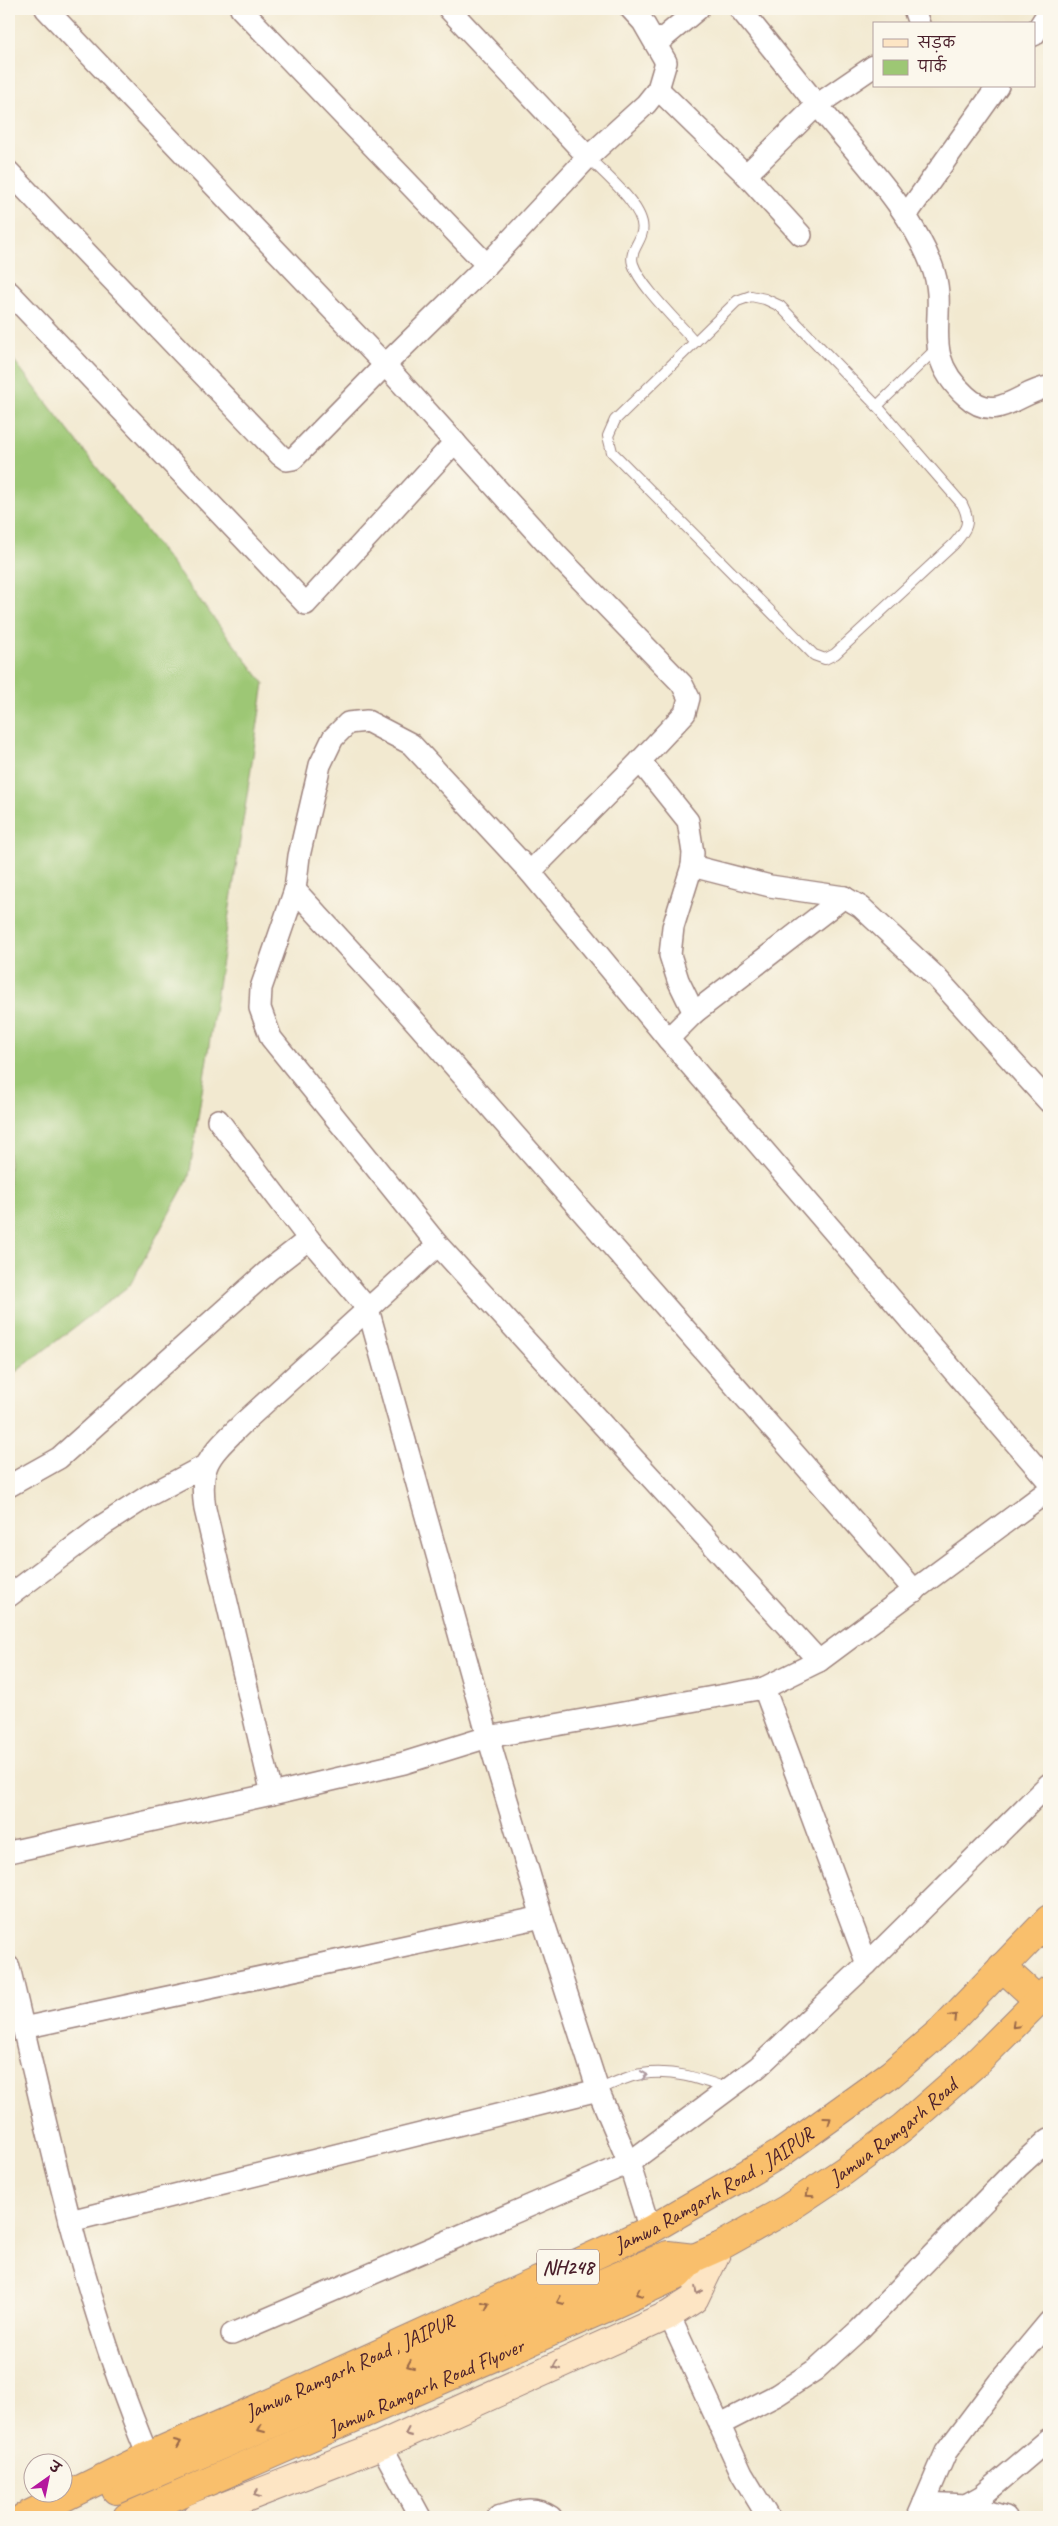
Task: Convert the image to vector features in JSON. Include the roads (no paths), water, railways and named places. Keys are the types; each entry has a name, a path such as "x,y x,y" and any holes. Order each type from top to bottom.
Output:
{"highway":[{"name":"Jamwa Ramgarh Road , JAIPUR","path":"24,2517 148,2456 286,2396 650,2230 781,2153 891,2074 943,2029 1049,1919"},
{"path":"1002,1967 1044,1996"},
{"name":"Jamwa Ramgarh Road","path":"719,2247 787,2209 904,2127 977,2062 1044,1996"},
{"path":"53,2517 606,2295 668,2255 694,2258 719,2247"},
{"name":"Jamwa Ramgarh Road Flyover","path":"126,2517 606,2295"}],"main road":[{"path":"197,2517 381,2445 669,2315 694,2299 719,2247"}],"street":[{"path":"46,9 385,365 556,554 682,684 689,698 685,714 530,872"},
{"path":"241,9 487,265"},
{"path":"449,9 588,157"},
{"path":"9,172 280,455 286,460 293,460 385,365 487,265 588,157 646,104 658,89 666,62 643,22 631,9"},
{"path":"656,44 698,9"},
{"path":"740,9 907,214 933,267 937,286 937,348 944,371 966,397 988,408 1008,406 1049,387"},
{"path":"1036,32 1049,11"},
{"path":"746,175 817,105 873,67"},
{"path":"907,214 997,88"},
{"path":"658,89 746,175 801,235"},
{"path":"9,292 306,604 455,442"},
{"path":"819,1661 438,1245 271,1038 260,1008 260,988 296,890 299,856 320,765 333,738 348,723 367,721 411,744 530,872 668,1039 1049,1482"},
{"path":"640,761 688,821 693,852 692,866 674,927 670,956 678,980 694,1014"},
{"path":"692,866 770,886 844,897 861,907 936,977 1049,1102"},
{"path":"296,890 398,1002 915,1590"},
{"path":"668,1039 694,1014 844,897"},
{"path":"218,1120 309,1239 368,1309 488,1738 542,1916 598,2090 629,2163 650,2230"},
{"path":"9,1486 59,1458 269,1270 309,1239"},
{"path":"272,1794 205,1509 201,1484 206,1465 220,1446 243,1423 438,1245"},
{"path":"9,1596 103,1525 148,1496 206,1465"},
{"path":"9,1852 404,1763 488,1738 764,1688 819,1661 1049,1490"},
{"path":"764,1688 867,1964"},
{"path":"232,2334 629,2163 758,2067 867,1964 1049,1784"},
{"path":"23,2028 542,1916"},
{"path":"9,1967 70,2221 124,2400 148,2456"},
{"path":"70,2221 598,2090"},
{"path":"719,2425 777,2395 815,2370 860,2329 1018,2167 1049,2139"},
{"path":"669,2315 742,2474 768,2517"},
{"path":"1049,2322 998,2383 946,2452 921,2510 966,2505 982,2496 1049,2439"},
{"path":"381,2445 420,2517"},
{"path":"966,2505 1006,2517"},
{"path":"498,2517 526,2508 545,2513 551,2517"}],"lane":[{"path":"588,157 638,210 643,222 642,232 632,253 632,263 638,277 695,342"},
{"path":"752,296 765,299 780,306 877,406 962,504 968,515 966,530 954,544 835,654 824,659 814,655 612,452 608,436 615,420 737,301 752,296"},
{"path":"877,406 937,348"},
{"path":"598,2090 640,2074 665,2073 688,2075 730,2089"}]}
